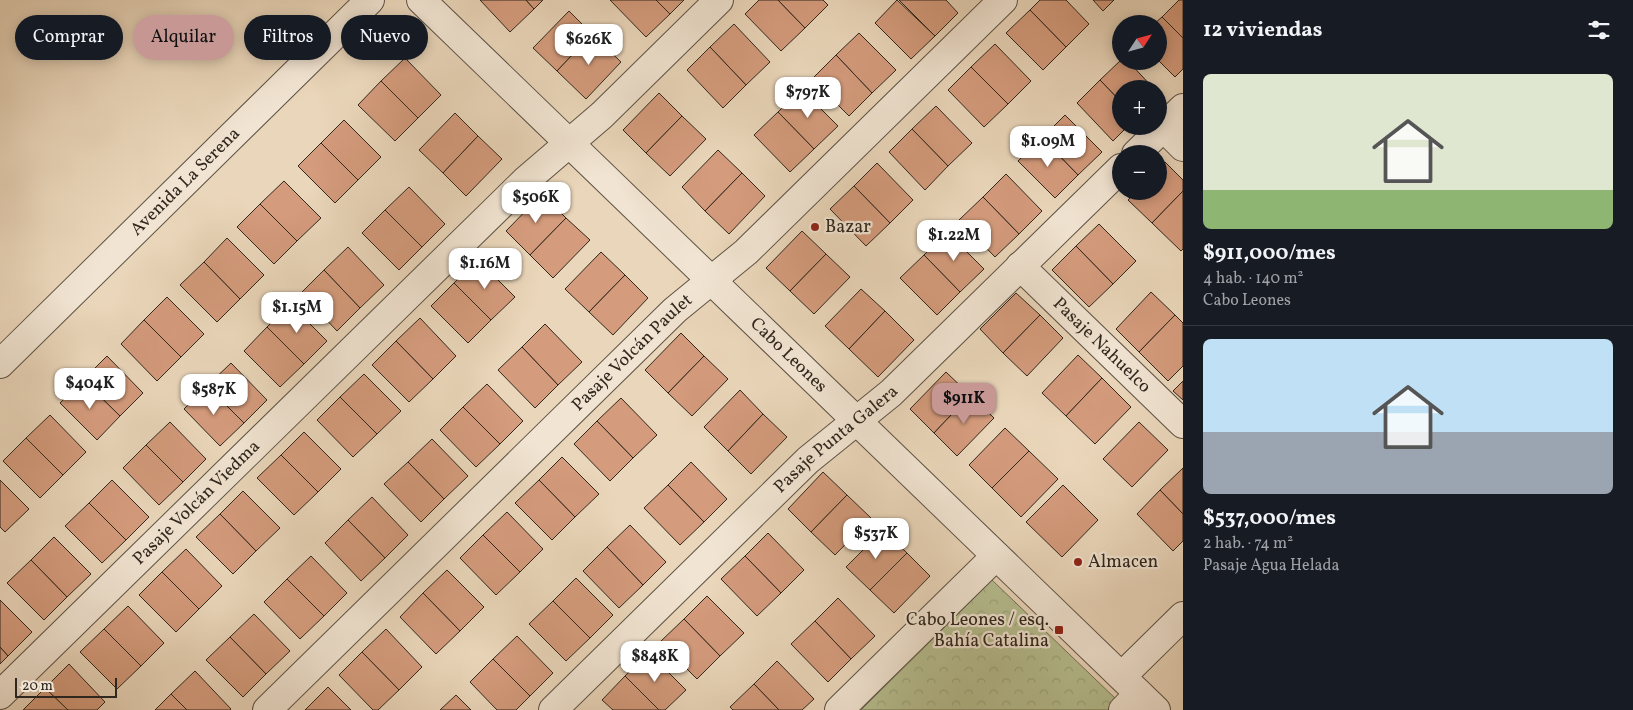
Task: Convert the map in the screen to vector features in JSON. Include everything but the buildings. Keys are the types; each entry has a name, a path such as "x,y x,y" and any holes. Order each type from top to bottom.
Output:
{"street":[{"name":"Avenida La Serena","path":"0,364 370,0"},
{"name":"Cabo Leones","path":"421,0 996,556 1135,697"},
{"name":"Pasaje Volcán Viedma","path":"0,695 518,188 602,115 719,0"},
{"name":"Pasaje Volcán Paulet","path":"267,710 668,317 746,252 1004,0"},
{"path":"1167,124 1183,108"},
{"path":"1167,132 1183,147"},
{"path":"1145,145 1156,135"},
{"name":"Pasaje Punta Galera","path":"554,710 808,460 890,393 1112,177"},
{"name":"Pasaje Nahuelco","path":"1020,266 1183,424"},
{"path":"839,710 996,556"},
{"path":"1135,697 1183,616"}],"green space":[{"path":"992,580 1118,701 1109,710 861,710"}],"place":[{"name":"Bazar","path":"815,227"},
{"name":"Almacen","path":"1078,562"},
{"name":"Cabo Leones / esq. Bahía Catalina","path":"1059,630"}]}
